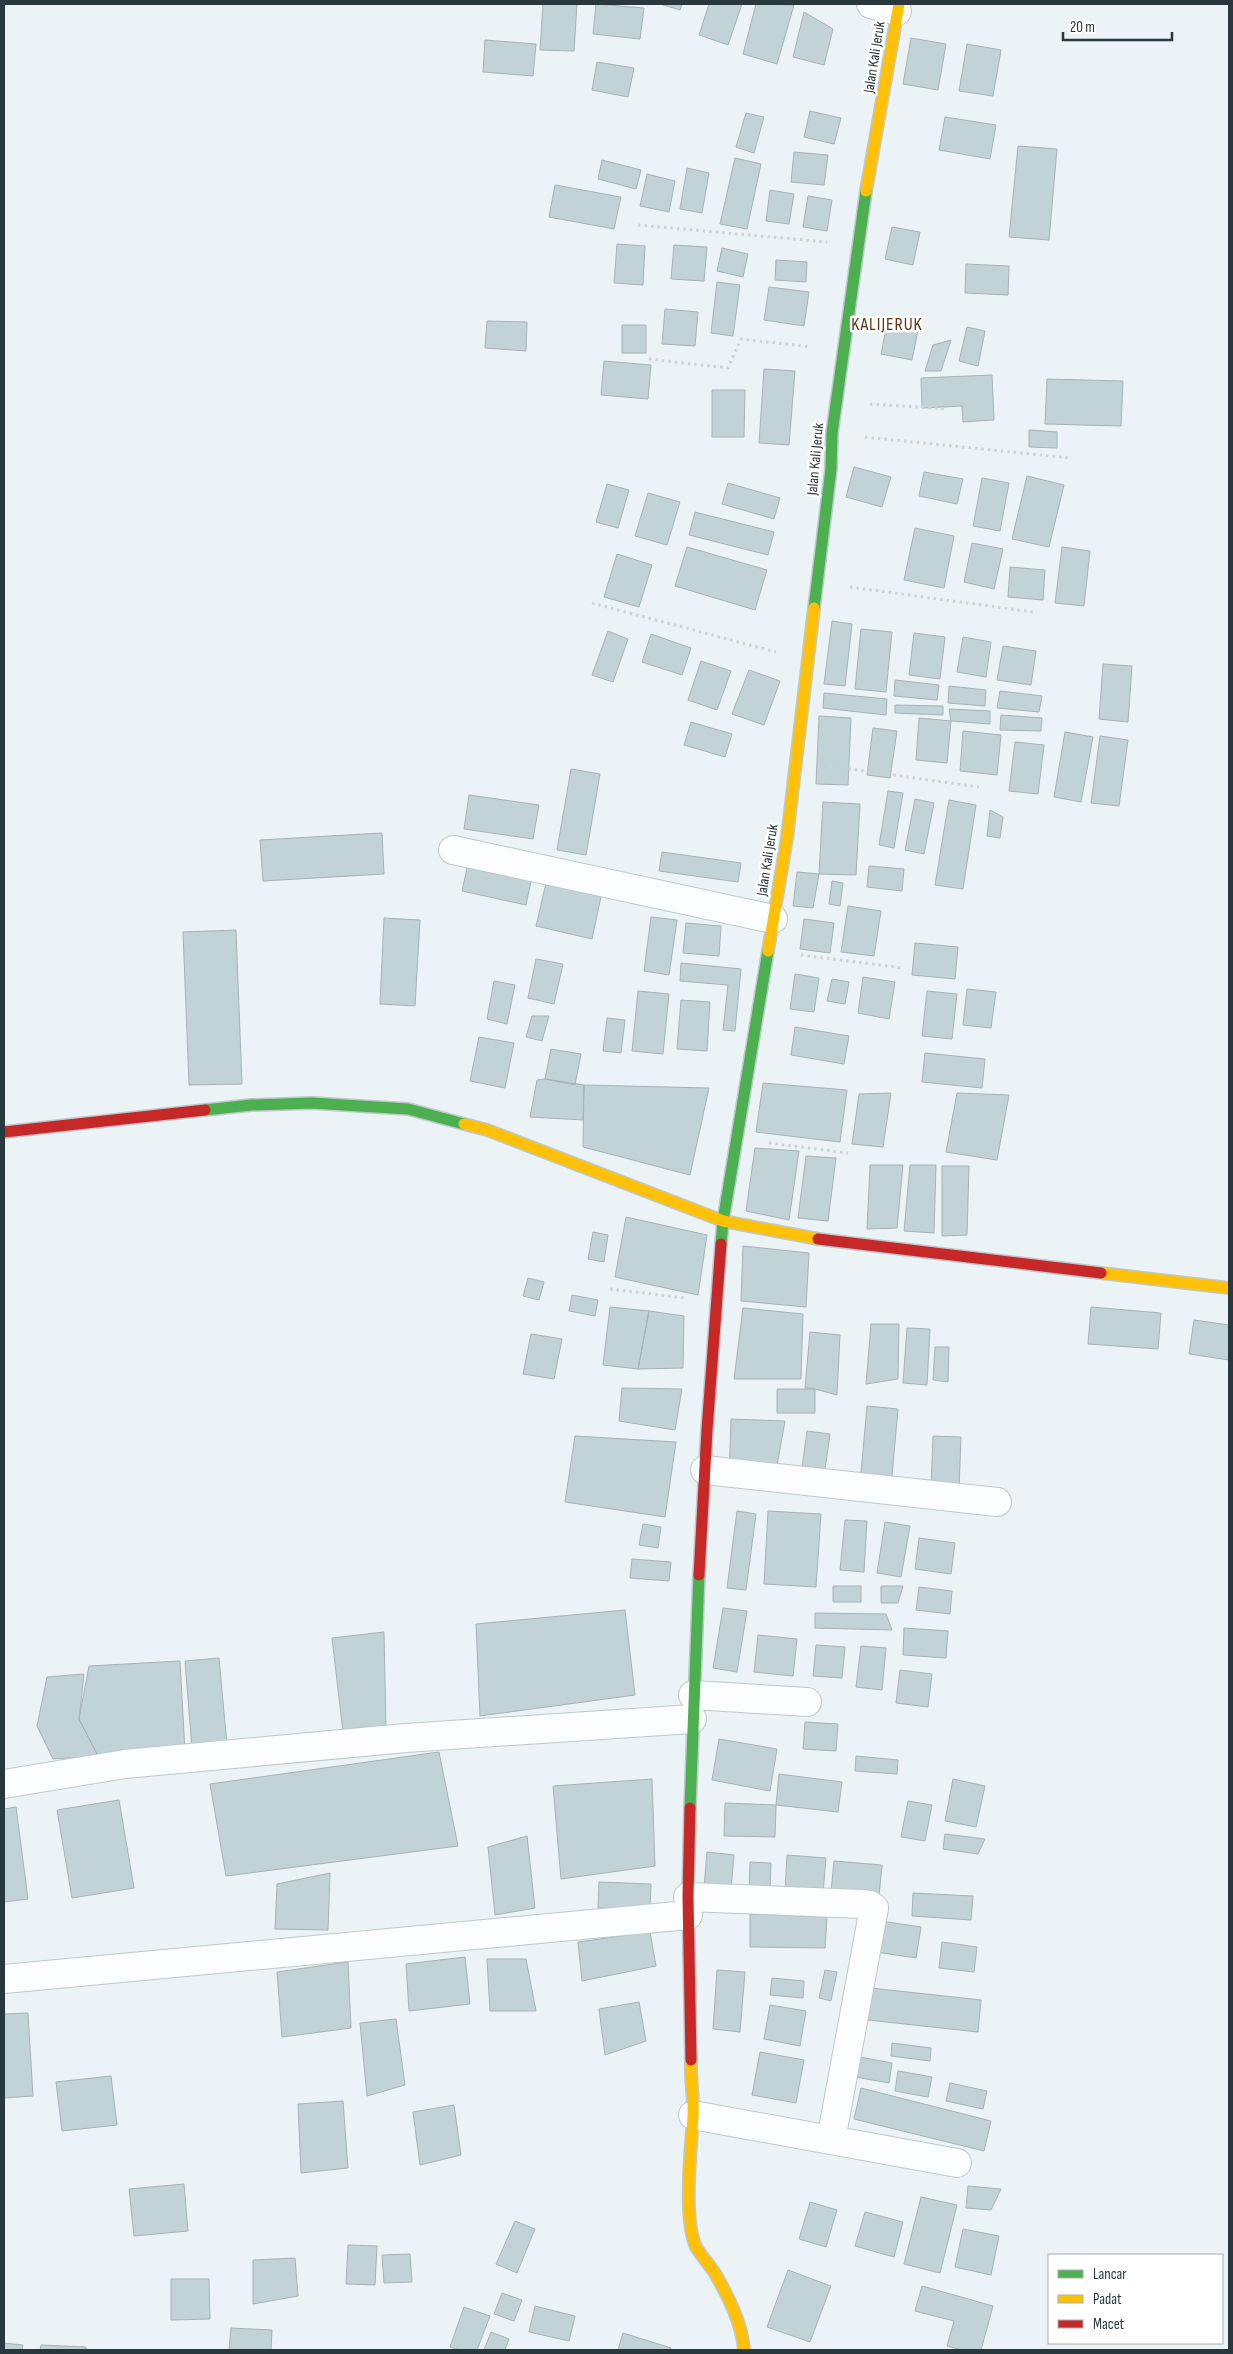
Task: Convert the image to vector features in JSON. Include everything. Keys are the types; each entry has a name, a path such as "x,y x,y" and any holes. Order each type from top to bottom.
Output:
{"street":[{"path":"871,4 898,7"},
{"name":"Jalan Kali Jeruk","path":"744,2350 743,2338 737,2318 716,2275 696,2246 691,2226 689,2160 693,2115 688,1906 693,1707 716,1301 723,1222 787,838 831,469 832,433 858,245 898,7"},
{"path":"452,850 773,919"},
{"path":"4,1132 251,1105 312,1103 408,1109 487,1130 723,1222 796,1236 865,1246 1229,1288"},
{"path":"705,1470 997,1502"},
{"path":"4,1784 125,1764 406,1738 693,1707 807,1702"},
{"path":"4,1979 688,1906 870,1905 874,1908 831,2140"},
{"path":"693,2115 957,2163"}],"path":[{"path":"638,225 858,245"},
{"path":"648,359 728,368 741,339 844,351"},
{"path":"837,401 948,409"},
{"path":"832,433 1070,458"},
{"path":"817,582 1033,612"},
{"path":"592,602 808,661"},
{"path":"796,761 979,787"},
{"path":"768,951 903,968"},
{"path":"737,1139 848,1153"},
{"path":"610,1289 716,1301"}],"building":[{"path":"543,4 577,4 574,51 540,50"},
{"path":"596,4 644,8 640,39 593,34"},
{"path":"660,4 682,4 680,10"},
{"path":"709,4 742,4 728,45 699,35"},
{"path":"756,4 794,5 777,64 743,54"},
{"path":"804,12 833,29 824,65 793,57"},
{"path":"911,38 946,44 938,90 903,84"},
{"path":"485,40 536,44 533,76 483,72"},
{"path":"967,44 1001,50 993,96 959,91"},
{"path":"597,62 634,68 628,97 592,90"},
{"path":"810,111 841,118 834,144 804,137"},
{"path":"746,113 764,117 754,153 736,147"},
{"path":"945,117 996,125 990,159 939,150"},
{"path":"1018,146 1057,149 1049,240 1009,237"},
{"path":"794,152 828,155 824,185 791,182"},
{"path":"735,158 761,164 747,229 720,224"},
{"path":"602,160 641,170 636,189 598,179"},
{"path":"687,168 709,173 702,213 680,209"},
{"path":"647,174 675,181 669,212 640,206"},
{"path":"555,185 621,197 614,229 549,217"},
{"path":"770,190 794,194 789,224 766,221"},
{"path":"808,196 832,200 827,231 803,227"},
{"path":"892,227 920,232 913,265 885,259"},
{"path":"617,244 645,246 643,285 614,283"},
{"path":"674,245 707,247 704,281 671,279"},
{"path":"722,248 748,254 743,277 717,271"},
{"path":"776,260 807,262 806,282 775,280"},
{"path":"966,264 1009,266 1008,295 965,293"},
{"path":"717,282 740,285 733,336 711,333"},
{"path":"769,287 809,292 804,326 764,320"},
{"path":"665,309 698,312 695,346 662,344"},
{"path":"487,321 527,322 526,351 485,348"},
{"path":"887,324 918,330 912,360 881,354"},
{"path":"622,325 646,325 646,353 622,353"},
{"path":"967,327 985,331 978,366 959,361"},
{"path":"951,340 941,371 925,371 933,345"},
{"path":"604,361 651,365 648,399 601,395"},
{"path":"764,369 795,371 789,445 759,443"},
{"path":"992,375 994,420 963,422 962,406 922,408 921,378"},
{"path":"1047,379 1123,381 1121,426 1045,424"},
{"path":"712,390 745,390 744,437 712,437"},
{"path":"1029,430 1057,432 1057,448 1029,447"},
{"path":"854,467 891,477 882,507 846,497"},
{"path":"924,472 963,479 957,504 919,496"},
{"path":"1027,476 1064,485 1049,547 1012,539"},
{"path":"982,478 1009,483 1000,531 973,526"},
{"path":"728,483 780,498 774,519 722,504"},
{"path":"607,484 629,490 618,528 596,522"},
{"path":"648,493 680,502 667,545 635,536"},
{"path":"695,512 774,532 768,555 689,535"},
{"path":"915,528 954,536 944,588 904,580"},
{"path":"972,543 1003,549 994,589 964,582"},
{"path":"687,547 767,570 755,610 675,586"},
{"path":"1062,547 1090,551 1084,606 1055,603"},
{"path":"617,554 652,565 639,607 604,597"},
{"path":"1010,567 1045,570 1043,600 1008,597"},
{"path":"832,621 852,624 845,686 824,684"},
{"path":"861,629 892,632 886,692 855,689"},
{"path":"608,631 628,639 613,682 592,675"},
{"path":"914,633 945,637 940,679 909,675"},
{"path":"651,634 691,648 682,675 642,662"},
{"path":"963,637 991,642 986,677 957,672"},
{"path":"1003,646 1036,651 1031,685 997,680"},
{"path":"701,661 731,671 717,710 688,700"},
{"path":"1103,664 1132,666 1128,722 1099,719"},
{"path":"749,670 780,681 764,725 732,714"},
{"path":"895,680 939,685 937,700 894,696"},
{"path":"949,686 986,690 985,706 948,703"},
{"path":"1000,691 1042,696 1039,712 997,708"},
{"path":"824,693 887,699 886,715 823,708"},
{"path":"895,705 943,706 943,715 895,713"},
{"path":"949,709 990,711 990,724 951,721"},
{"path":"1001,715 1042,718 1041,731 1000,730"},
{"path":"819,716 851,718 848,785 816,784"},
{"path":"919,718 951,721 947,763 916,760"},
{"path":"691,722 732,734 725,757 684,745"},
{"path":"873,728 897,731 890,778 867,775"},
{"path":"963,731 1001,735 997,775 960,771"},
{"path":"1065,732 1093,737 1081,802 1054,797"},
{"path":"1100,736 1128,740 1119,806 1091,803"},
{"path":"1015,742 1044,745 1038,794 1009,791"},
{"path":"571,769 600,774 586,855 557,850"},
{"path":"888,791 903,793 894,848 879,845"},
{"path":"469,795 539,805 533,839 464,829"},
{"path":"915,799 934,803 924,854 905,850"},
{"path":"949,800 976,805 963,889 935,885"},
{"path":"823,802 860,804 856,875 819,874"},
{"path":"990,810 1003,817 1000,838 987,836"},
{"path":"382,833 384,874 263,881 260,840"},
{"path":"662,852 741,863 738,882 659,871"},
{"path":"469,859 533,872 526,905 462,891"},
{"path":"869,866 904,869 902,891 867,887"},
{"path":"797,872 819,874 813,908 793,906"},
{"path":"547,879 602,892 592,939 536,926"},
{"path":"832,881 843,883 840,906 829,904"},
{"path":"848,906 881,911 874,956 841,952"},
{"path":"651,917 677,920 669,975 644,971"},
{"path":"384,918 420,920 415,1006 380,1004"},
{"path":"804,919 834,923 830,953 800,949"},
{"path":"686,923 721,926 719,956 683,953"},
{"path":"236,930 242,1084 189,1085 183,932"},
{"path":"915,943 958,947 955,979 912,975"},
{"path":"536,959 563,964 554,1004 528,998"},
{"path":"681,963 741,969 735,1031 723,1030 728,985 680,981"},
{"path":"795,974 819,978 814,1012 790,1009"},
{"path":"863,977 895,982 889,1019 858,1013"},
{"path":"832,979 849,982 845,1004 827,1001"},
{"path":"494,981 515,985 507,1024 487,1019"},
{"path":"967,989 996,992 991,1028 963,1025"},
{"path":"638,991 669,994 663,1054 632,1051"},
{"path":"927,991 957,994 952,1039 922,1036"},
{"path":"681,1000 710,1002 707,1051 677,1049"},
{"path":"532,1016 549,1016 542,1041 526,1037"},
{"path":"607,1018 625,1020 621,1053 603,1051"},
{"path":"795,1027 849,1036 844,1064 791,1055"},
{"path":"479,1037 514,1043 505,1088 470,1081"},
{"path":"551,1049 581,1054 575,1085 545,1079"},
{"path":"925,1053 985,1059 982,1088 922,1082"},
{"path":"545,1079 584,1085 583,1120 530,1117 537,1080"},
{"path":"763,1083 847,1090 840,1142 756,1132"},
{"path":"584,1085 709,1088 690,1175 583,1147"},
{"path":"891,1093 883,1147 852,1144 859,1094"},
{"path":"957,1093 1009,1095 997,1160 946,1152"},
{"path":"755,1148 799,1151 789,1220 746,1211"},
{"path":"806,1156 836,1158 828,1221 798,1218"},
{"path":"870,1165 903,1165 897,1228 867,1229"},
{"path":"910,1165 936,1165 934,1233 904,1231"},
{"path":"942,1166 969,1166 967,1235 942,1236"},
{"path":"626,1217 707,1235 698,1295 615,1277"},
{"path":"593,1232 608,1235 604,1262 588,1259"},
{"path":"743,1246 809,1253 806,1307 741,1301"},
{"path":"528,1278 544,1282 539,1300 523,1296"},
{"path":"572,1295 598,1300 595,1316 569,1311"},
{"path":"610,1307 649,1311 638,1369 603,1365"},
{"path":"1091,1307 1161,1313 1158,1349 1088,1344"},
{"path":"743,1308 803,1314 801,1379 734,1379"},
{"path":"649,1311 684,1316 683,1368 638,1369"},
{"path":"1194,1320 1229,1325 1229,1360 1189,1354"},
{"path":"871,1324 899,1324 898,1379 866,1384"},
{"path":"907,1328 930,1329 927,1385 903,1383"},
{"path":"810,1332 840,1335 837,1395 805,1388"},
{"path":"531,1334 562,1339 554,1379 523,1374"},
{"path":"935,1347 949,1347 948,1382 933,1380"},
{"path":"622,1388 682,1389 675,1430 619,1421"},
{"path":"777,1389 815,1389 815,1413 777,1413"},
{"path":"867,1406 898,1409 891,1487 860,1484"},
{"path":"731,1419 785,1421 774,1482 729,1477"},
{"path":"807,1431 830,1434 824,1477 801,1475"},
{"path":"575,1436 676,1442 665,1517 565,1502"},
{"path":"933,1436 961,1437 959,1490 931,1489"},
{"path":"737,1511 756,1514 746,1590 727,1588"},
{"path":"768,1511 821,1514 816,1587 764,1584"},
{"path":"845,1520 867,1521 864,1572 840,1570"},
{"path":"885,1522 910,1526 901,1577 877,1573"},
{"path":"643,1524 661,1527 658,1548 639,1545"},
{"path":"919,1538 955,1543 951,1574 915,1569"},
{"path":"632,1559 671,1562 669,1581 630,1578"},
{"path":"833,1586 861,1586 861,1602 833,1602"},
{"path":"881,1586 903,1586 898,1603 881,1603"},
{"path":"919,1587 952,1591 950,1614 916,1610"},
{"path":"723,1608 747,1611 737,1672 713,1668"},
{"path":"625,1610 635,1695 480,1716 476,1624"},
{"path":"815,1613 886,1614 892,1630 815,1628"},
{"path":"904,1628 948,1631 946,1658 903,1655"},
{"path":"384,1632 386,1729 343,1732 332,1638"},
{"path":"758,1635 797,1639 793,1676 754,1672"},
{"path":"816,1645 845,1647 842,1678 813,1676"},
{"path":"861,1646 886,1648 882,1690 856,1687"},
{"path":"219,1658 227,1745 192,1748 185,1661"},
{"path":"180,1661 185,1752 98,1756 79,1719 89,1666"},
{"path":"900,1670 932,1674 928,1707 896,1703"},
{"path":"84,1674 79,1719 98,1756 53,1759 37,1726 47,1677"},
{"path":"805,1722 838,1724 836,1751 803,1749"},
{"path":"719,1739 777,1749 770,1791 712,1780"},
{"path":"439,1752 458,1846 226,1876 210,1784"},
{"path":"856,1756 898,1760 897,1774 855,1771"},
{"path":"779,1774 842,1782 838,1812 776,1805"},
{"path":"652,1779 655,1866 561,1879 553,1786"},
{"path":"953,1779 985,1786 976,1827 945,1821"},
{"path":"119,1800 134,1888 72,1898 57,1810"},
{"path":"908,1801 932,1805 925,1841 901,1837"},
{"path":"725,1803 776,1805 775,1837 724,1836"},
{"path":"16,1807 28,1899 4,1902 4,1809"},
{"path":"945,1834 985,1839 978,1854 943,1849"},
{"path":"527,1836 535,1908 495,1915 488,1847"},
{"path":"707,1852 734,1855 731,1889 704,1887"},
{"path":"787,1855 826,1858 823,1894 785,1891"},
{"path":"834,1861 882,1865 879,1896 831,1892"},
{"path":"750,1862 771,1863 770,1893 749,1892"},
{"path":"330,1873 328,1930 275,1929 277,1884"},
{"path":"599,1882 651,1884 650,1910 598,1908"},
{"path":"913,1893 973,1896 971,1920 912,1916"},
{"path":"750,1914 827,1917 825,1948 750,1947"},
{"path":"874,1920 921,1927 916,1958 869,1951"},
{"path":"650,1932 656,1966 582,1981 578,1942"},
{"path":"942,1942 977,1947 974,1972 939,1968"},
{"path":"465,1957 470,2004 409,2011 406,1964"},
{"path":"487,1959 526,1959 536,2011 490,2011"},
{"path":"348,1962 351,2028 282,2037 277,1972"},
{"path":"717,1970 745,1972 740,2032 713,2029"},
{"path":"825,1970 837,1972 831,2001 819,1998"},
{"path":"772,1978 804,1981 803,1998 770,1995"},
{"path":"871,1988 981,2000 978,2032 868,2020"},
{"path":"639,2002 646,2041 605,2055 599,2009"},
{"path":"770,2005 806,2011 800,2046 764,2039"},
{"path":"28,2013 33,2096 4,2098 4,2014"},
{"path":"396,2019 405,2085 367,2096 360,2023"},
{"path":"892,2043 931,2048 930,2061 891,2056"},
{"path":"760,2052 804,2060 796,2103 752,2095"},
{"path":"854,2056 892,2063 889,2083 850,2076"},
{"path":"898,2071 932,2077 928,2097 895,2091"},
{"path":"111,2076 117,2125 62,2131 56,2082"},
{"path":"950,2083 987,2091 983,2109 946,2101"},
{"path":"861,2088 991,2121 984,2151 854,2119"},
{"path":"343,2101 348,2168 301,2173 298,2104"},
{"path":"454,2105 461,2155 420,2165 413,2112"},
{"path":"184,2184 188,2231 134,2236 129,2189"},
{"path":"968,2186 1001,2189 991,2210 966,2208"},
{"path":"921,2197 957,2205 940,2273 904,2264"},
{"path":"810,2202 837,2210 826,2247 799,2239"},
{"path":"865,2212 903,2222 894,2257 855,2246"},
{"path":"515,2221 535,2229 517,2273 496,2264"},
{"path":"963,2229 999,2236 991,2275 955,2267"},
{"path":"348,2245 377,2246 375,2285 346,2284"},
{"path":"410,2254 412,2282 384,2283 382,2255"},
{"path":"295,2258 298,2296 253,2304 253,2260"},
{"path":"788,2270 831,2286 810,2342 767,2327"},
{"path":"171,2279 209,2279 210,2319 171,2320"},
{"path":"922,2286 993,2306 981,2350 962,2350 947,2346 954,2321 915,2311"},
{"path":"502,2293 522,2300 514,2321 494,2314"},
{"path":"535,2306 575,2316 569,2341 529,2332"},
{"path":"464,2307 490,2316 477,2350 460,2350 450,2347"},
{"path":"231,2328 272,2330 271,2350 229,2350"},
{"path":"491,2332 509,2339 505,2350 484,2350"},
{"path":"623,2333 671,2348 670,2350 618,2350"},
{"path":"4,2343 23,2345 22,2350 4,2350"},
{"path":"41,2345 86,2347 86,2350 40,2350"}],"traffic: fast":[{"path":"814,608 831,469 832,433 866,191"},
{"path":"721,1244 723,1221 768,951"},
{"path":"205,1110 251,1105 312,1103 408,1109 464,1124"},
{"path":"690,1808 699,1575"}],"traffic: slow":[{"path":"866,191 899,4"},
{"path":"768,951 787,838 814,608"},
{"path":"464,1124 487,1130 723,1221 818,1239"},
{"path":"1101,1273 1229,1288"},
{"path":"691,2060 693,2110 689,2202 692,2235 696,2247 716,2275 730,2302 741,2331 744,2350"}],"traffic: jam":[{"path":"4,1132 205,1110"},
{"path":"818,1239 1101,1273"},
{"path":"699,1575 707,1430 721,1244"},
{"path":"690,1808 688,1897 691,2060"}],"district":[{"name":"KALIJERUK","path":"887,324"}]}
